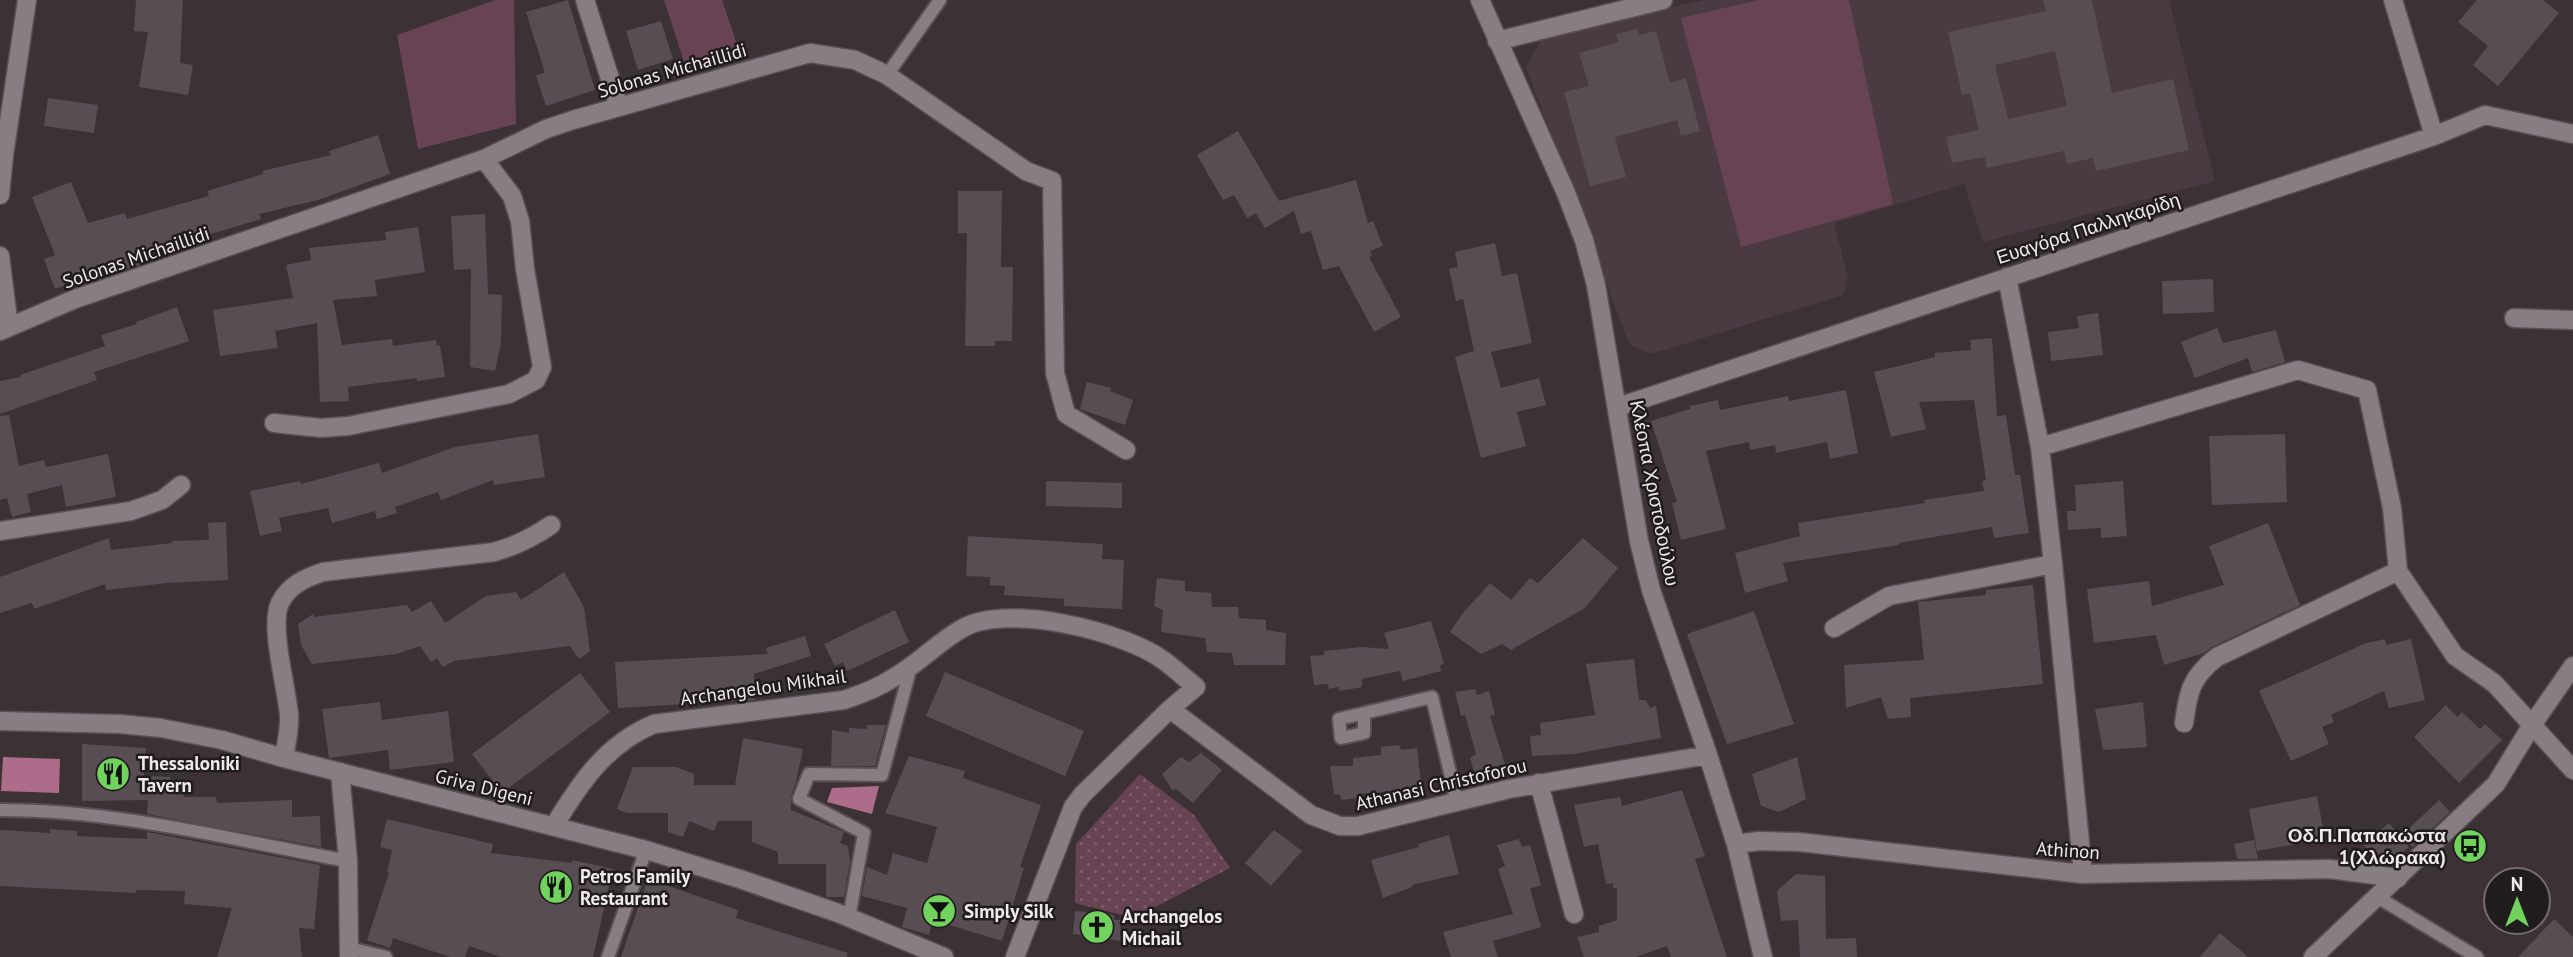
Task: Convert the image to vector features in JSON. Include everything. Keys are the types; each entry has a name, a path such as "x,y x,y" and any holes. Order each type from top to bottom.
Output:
{"street":[{"path":"0,195 2,156 27,0"},
{"path":"585,0 618,107"},
{"name":"Κλέοπα Χριστοδούλου","path":"1480,0 1566,193 1584,240 1596,285 1639,541 1651,590 1708,755 1735,844 1763,957"},
{"path":"1497,41 1663,0"},
{"path":"2393,0 2434,136"},
{"name":"Solonas Michaillidi","path":"5,329 75,299 484,159 546,129 810,53 855,60 887,75 1026,170 1052,181 1055,373 1066,414 1126,450"},
{"name":"Ευαγόρα Παλληκαρίδη","path":"1618,407 2434,136 2485,115 2573,134"},
{"path":"274,423 321,428 348,426 509,394 536,380 542,367 525,269 520,220 512,196 484,159"},
{"path":"0,256 5,329"},
{"path":"2007,277 2040,447 2083,874"},
{"path":"2514,318 2573,320"},
{"path":"2040,447 2298,370 2367,390 2392,508 2398,571 2455,656 2494,683 2573,769"},
{"path":"0,531 131,512 162,500 181,485"},
{"path":"284,758 289,714 276,620 279,604 289,590 302,579 323,572 494,552 530,540 551,526"},
{"path":"1834,628 1889,596 2053,564"},
{"path":"2183,723 2188,695 2194,681 2217,657 2398,571"},
{"name":"Archangelou Mikhail","path":"554,826 589,774 619,742 633,733 654,724 676,720 844,699 871,690 911,666 963,628 979,621 1027,618 1058,622 1132,643 1163,660 1196,687 1170,709"},
{"path":"2313,957 2379,898 2496,784 2573,666"},
{"path":"1016,957 1073,807 1170,709"},
{"name":"Athanasi Christoforou","path":"1170,709 1311,815 1340,826 1358,826 1539,783 1708,755"},
{"name":"Griva Digeni","path":"0,721 120,724 161,728 222,740 646,850 740,878 944,957"},
{"path":"340,772 348,862 349,953"},
{"path":"1539,783 1574,914"},
{"name":"Athinon","path":"1735,844 1759,841 1799,842 2083,874 2329,869 2398,878"}],"lane":[{"path":"887,75 940,0"},
{"path":"849,918 864,833 799,799 809,774 882,775 911,666"},
{"path":"1364,714 1432,697 1457,802"},
{"path":"0,810 35,810 127,819 348,862"},
{"path":"608,957 646,850"},
{"path":"2379,898 2477,957"},
{"path":"349,953 386,957"}],"shaded area":[{"path":"495,0 514,0 516,124 418,149 397,35"},
{"path":"664,0 722,0 742,59 688,74"},
{"path":"1703,0 2169,0 2215,181 1983,242 1964,184 1834,223 1848,277 1843,295 1651,354 1629,344 1526,67 1542,38"},
{"path":"1759,0 1849,0 1893,204 1741,247 1681,18"},
{"path":"3,757 60,759 59,793 1,791"},
{"path":"1140,774 1194,815 1230,868 1134,918 1075,903 1076,844"},
{"path":"879,786 872,814 827,802 832,788"}],"building":[{"path":"136,0 183,0 180,63 193,65 188,95 139,87 148,32 134,31"},
{"path":"568,0 595,90 546,106 536,75 545,73 526,12"},
{"path":"2043,0 2092,0 2112,93 2173,79 2189,150 2096,171 2093,158 2067,164 2064,151 1987,168 1985,157 1952,163 1946,137 1979,130 1970,93 1962,95 1948,32 2046,11","holes":["2055,51 2067,106 2008,119 1995,65"]},
{"path":"2477,0 2543,0 2559,13 2498,86 2473,65 2488,46 2458,22"},
{"path":"661,21 673,59 638,70 626,31"},
{"path":"1637,29 1639,35 1656,31 1670,83 1686,78 1700,131 1681,136 1677,120 1615,137 1626,177 1590,186 1564,92 1589,86 1579,53 1619,42 1616,34"},
{"path":"48,98 98,105 94,133 44,126"},
{"path":"1238,131 1279,201 1356,180 1368,223 1373,221 1383,246 1370,251 1372,256 1369,257 1401,317 1374,332 1339,266 1323,270 1311,231 1301,234 1294,211 1265,228 1256,213 1247,218 1234,195 1223,200 1197,155"},
{"path":"378,135 390,174 318,200 259,214 261,219 147,253 149,262 97,277 96,274 55,289 44,259 55,255 32,197 71,182 88,223 125,213 127,219 209,196 207,191 263,174 262,171 331,155 329,151"},
{"path":"958,191 1002,191 1001,267 1013,267 1012,341 995,341 995,346 965,346 967,233 958,233"},
{"path":"485,214 488,294 502,295 501,343 495,371 470,367 471,269 454,270 451,216"},
{"path":"418,227 425,272 375,280 377,296 333,300 342,345 392,339 393,346 436,340 437,346 440,345 445,377 348,387 349,401 320,402 317,323 275,331 278,348 220,356 213,310 293,298 286,265 311,260 309,248 386,240 385,232"},
{"path":"1495,243 1502,276 1517,273 1532,343 1491,352 1501,388 1539,378 1546,405 1517,412 1526,446 1481,458 1455,357 1474,351 1463,299 1456,301 1449,269 1458,267 1455,252"},
{"path":"2213,279 2214,312 2163,314 2162,281"},
{"path":"177,307 189,341 94,372 97,380 0,414 0,381 21,377 20,375 105,346 101,335 137,324 136,322"},
{"path":"2098,313 2103,355 2051,361 2048,332 2079,328 2077,316"},
{"path":"2217,328 2223,343 2276,330 2285,362 2252,372 2248,358 2195,378 2181,342"},
{"path":"1992,338 1997,416 2006,415 2015,475 2020,475 2029,533 1994,538 1992,527 1783,563 1788,581 1745,593 1735,553 1800,536 1798,523 1984,491 1982,481 1986,480 1974,400 1919,402 1926,429 1891,437 1874,372 1935,357 1935,353 1971,350 1970,340"},
{"path":"1087,382 1111,388 1110,391 1133,400 1125,425 1080,409"},
{"path":"1846,390 1858,453 1830,459 1827,442 1776,453 1775,445 1750,450 1749,442 1706,451 1726,529 1681,540 1672,503 1677,502 1651,421 1690,409 1690,406 1718,400 1720,410 1788,396 1789,401"},
{"path":"9,415 19,466 44,460 46,467 108,454 116,497 66,507 62,485 27,494 31,512 12,517 7,498 0,500 0,416"},
{"path":"538,434 545,477 494,485 493,480 441,500 438,492 395,507 397,513 377,519 375,511 332,523 328,508 279,518 282,531 260,536 250,491 300,481 301,484 379,463 382,473 455,447"},
{"path":"2285,434 2287,502 2212,505 2209,436"},
{"path":"1046,481 1122,483 1122,508 1046,506"},
{"path":"2123,481 2127,536 2101,538 2101,528 2068,530 2067,511 2076,511 2075,485"},
{"path":"226,522 228,580 106,590 105,584 34,609 32,603 0,613 0,577 109,538 111,550 172,541 209,540 208,523"},
{"path":"2268,523 2300,605 2204,653 2164,665 2156,635 2094,643 2087,589 2149,581 2152,606 2224,585 2209,546"},
{"path":"968,536 1103,544 1102,559 1124,560 1122,609 1064,606 1064,599 1004,595 1005,586 990,585 990,577 966,576"},
{"path":"1583,538 1618,568 1585,608 1511,650 1502,644 1481,654 1450,632 1490,583 1511,600 1530,578 1538,583"},
{"path":"564,572 584,607 590,651 579,659 570,646 454,661 443,667 437,658 431,662 420,646 396,654 312,664 301,645 298,624 313,614 314,617 407,605 412,612 431,601 445,623 486,596 516,592 521,600"},
{"path":"1157,578 1185,581 1185,591 1211,593 1212,607 1238,607 1239,618 1266,620 1266,630 1286,633 1285,665 1234,665 1232,653 1207,652 1205,638 1161,632 1163,610 1154,606"},
{"path":"2033,585 2043,684 1910,698 1911,717 1888,719 1881,697 1846,708 1844,665 1924,660 1918,602 1986,595 1986,590"},
{"path":"895,610 909,642 847,671 843,662 835,666 824,644"},
{"path":"1754,611 1794,724 1727,744 1687,634"},
{"path":"1431,621 1444,663 1440,666 1441,671 1403,681 1400,671 1362,679 1362,687 1340,691 1338,687 1329,689 1328,684 1314,685 1310,656 1324,655 1324,651 1361,647 1389,649 1384,633"},
{"path":"805,636 811,656 754,674 755,700 618,708 615,662 768,654 766,648"},
{"path":"2385,639 2386,645 2411,639 2425,700 2389,708 2384,691 2331,715 2334,722 2322,727 2329,744 2291,761 2259,691 2366,643"},
{"path":"1634,659 1639,700 1646,700 1650,708 1656,706 1661,738 1574,754 1532,756 1530,736 1541,735 1540,723 1595,715 1586,664"},
{"path":"945,672 1084,731 1065,776 926,716"},
{"path":"580,673 610,712 502,793 472,754"},
{"path":"1475,689 1477,695 1489,691 1495,715 1490,716 1505,764 1498,766 1500,776 1483,780 1480,772 1475,775 1470,758 1476,754 1455,692"},
{"path":"380,702 382,720 448,711 454,762 390,770 388,750 329,758 322,709"},
{"path":"2143,702 2147,747 2103,750 2095,709"},
{"path":"2446,705 2457,717 2462,712 2480,729 2485,724 2502,740 2459,783 2414,737"},
{"path":"867,725 886,725 875,766 831,766 832,730 849,733 849,728 867,729"},
{"path":"743,738 803,749 791,796 791,810 844,832 840,843 848,846 850,861 844,897 826,897 826,864 778,864 778,852 752,842 752,821 718,821 714,831 689,821 683,837 668,832 668,813 627,813 617,809 633,767 676,767 694,774 694,785 735,785"},
{"path":"82,744 146,748 144,776 170,777 170,788 184,788 184,797 216,797 217,803 292,800 292,817 320,816 321,847 147,814 148,800 82,801"},
{"path":"1399,745 1401,750 1417,748 1422,791 1403,795 1402,791 1359,794 1359,798 1341,800 1340,795 1334,794 1330,766 1353,766 1353,758 1381,755 1381,747"},
{"path":"1201,753 1222,770 1193,803 1176,789 1172,790 1162,774 1181,757 1189,762"},
{"path":"909,756 965,771 963,778 1041,805 1020,867 1024,868 1002,941 933,920 929,935 902,927 907,908 862,896 867,867 887,875 893,853 927,863 937,827 885,813"},
{"path":"1797,757 1806,799 1779,812 1761,806 1752,774"},
{"path":"1682,790 1705,856 1695,859 1727,957 1671,957 1667,946 1636,957 1584,957 1577,937 1599,932 1599,926 1617,920 1617,888 1613,888 1613,883 1606,884 1598,844 1584,847 1574,805 1620,797 1622,806"},
{"path":"2317,796 2325,839 2257,851 2249,809"},
{"path":"2439,800 2450,812 2412,847 2401,836"},
{"path":"387,819 493,844 491,853 572,863 573,860 613,869 593,957 501,957 469,946 465,957 450,957 393,938 390,948 367,940 389,873 387,872 392,850 380,847"},
{"path":"2389,823 2409,847 2387,865 2379,864 2363,844"},
{"path":"50,829 77,831 77,836 147,839 147,832 320,865 314,929 299,928 302,957 217,957 232,908 184,904 185,891 136,890 136,893 0,886 0,830 50,833"},
{"path":"1274,830 1302,851 1271,886 1245,863"},
{"path":"1449,835 1459,874 1412,885 1383,898 1371,860 1419,847 1418,844"},
{"path":"1519,839 1522,847 1530,845 1541,885 1530,889 1541,927 1493,941 1498,957 1451,957 1443,932 1513,914 1498,869 1505,866 1497,845"},
{"path":"2254,840 2258,859 2237,859 2234,844"},
{"path":"1796,874 1825,876 1826,939 1856,938 1857,957 1800,957 1798,920 1781,921 1777,891"},
{"path":"648,879 738,910 736,918 848,953 847,957 621,957"},
{"name":"Archangelos Michail","path":"1075,911 1114,915 1114,920 1120,920 1121,941 1073,934"},
{"path":"2554,919 2573,937 2573,957 2518,957 2538,936 2552,936"},
{"path":"2220,933 2248,957 2200,957"}],"place":[{"name":"Thessaloniki Tavern","path":"113,774"},
{"name":"Οδ.Π.Παπακώστα 1(Χλώρακα)","path":"2470,846"},
{"name":"Petros Family Restaurant","path":"556,887"},
{"name":"Simply Silk","path":"939,911"},
{"name":"Archangelos Michail","path":"1097,927"}]}
